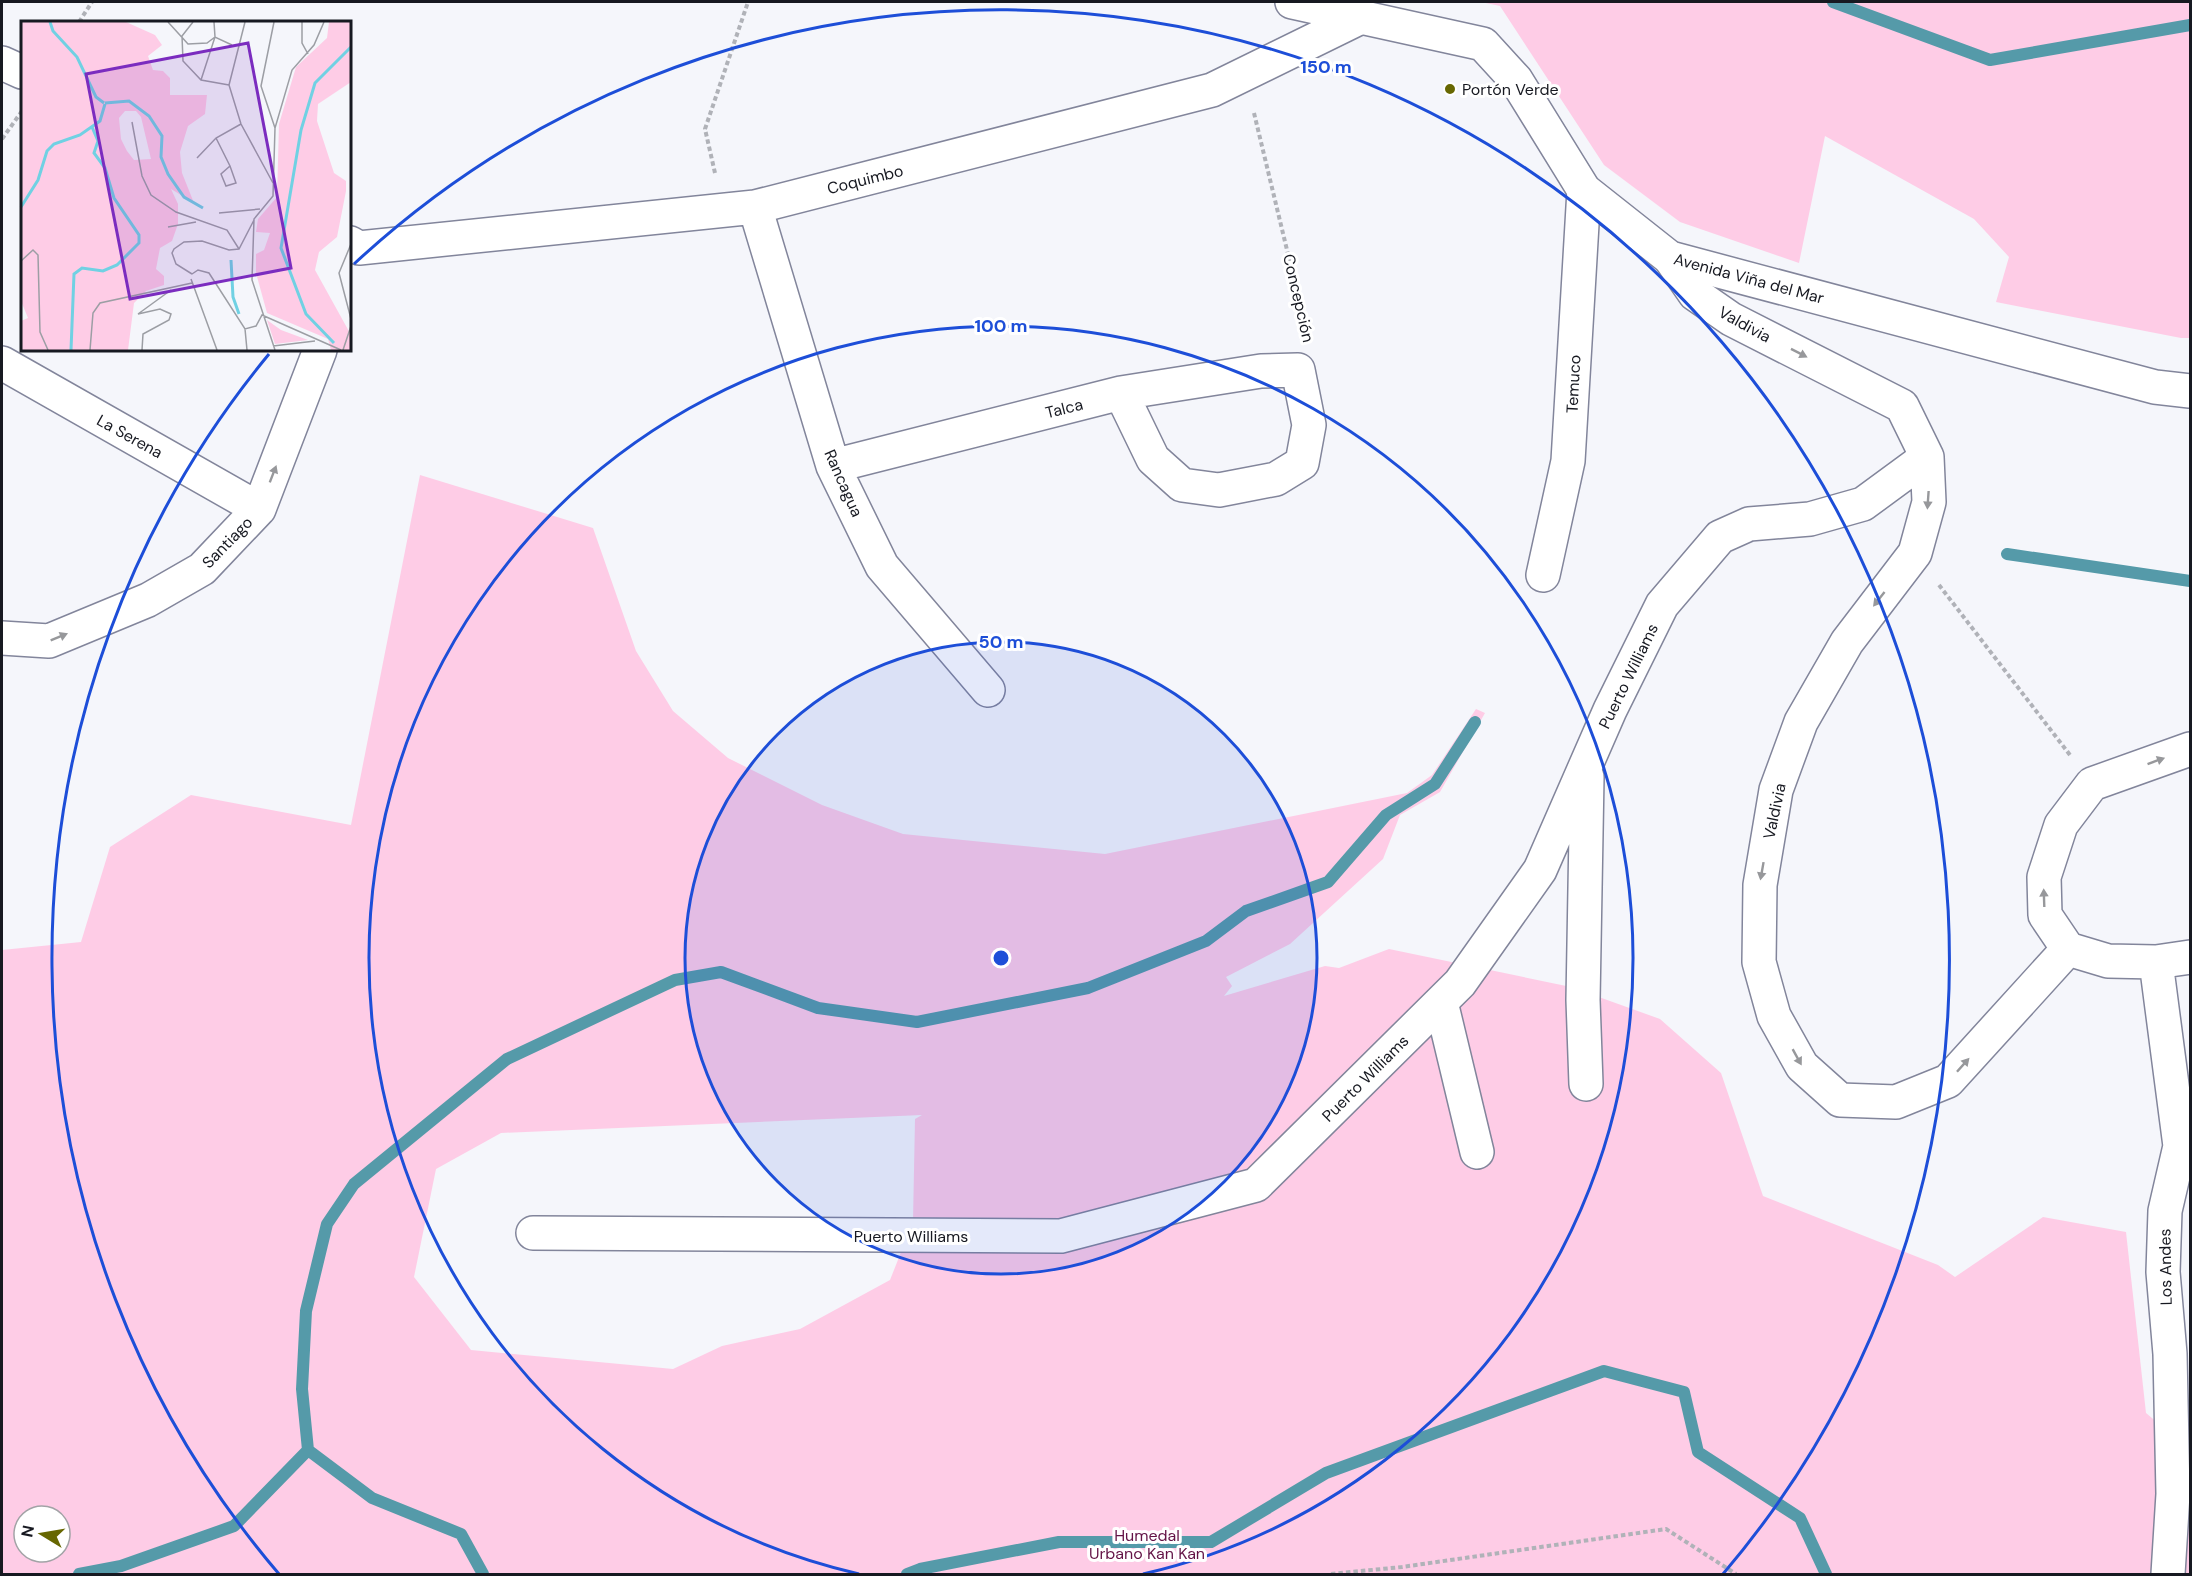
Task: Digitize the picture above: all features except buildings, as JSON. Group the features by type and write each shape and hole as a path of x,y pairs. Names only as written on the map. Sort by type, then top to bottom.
{"street":[{"name":"Avenida Viña del Mar","path":"1292,2 1483,44 1516,80 1584,190 1670,258 2156,387 2190,391"},
{"name":"Coquimbo","path":"353,255 755,207 1212,90 1359,18"},
{"path":"2,63 21,72"},
{"name":"Temuco","path":"1543,575 1568,461 1584,190"},
{"name":"Rancagua","path":"755,207 833,466 882,566 988,690"},
{"name":"Valdivia","path":"1670,258 1695,294 1731,319 1902,406 1927,457 1929,502 1915,553 1847,642 1801,722 1776,790 1760,885 1759,962 1774,1016 1802,1066 1840,1100 1896,1102 1948,1081 2068,949"},
{"name":"Santiago","path":"2,638 49,641 148,600 202,569 259,509 320,351"},
{"name":"La Serena","path":"2,363 259,509"},
{"path":"1121,393 1153,459 1182,485 1219,490 1276,480 1302,463 1308,425 1298,370"},
{"name":"Talca","path":"833,466 1121,393 1260,371 1298,370"},
{"name":"Puerto Williams","path":"533,1233 1062,1236 1256,1185 1460,984 1540,870 1588,760 1662,604 1720,537 1749,524 1810,519 1863,504 1927,457"},
{"path":"2190,748 2092,784 2061,825 2044,877 2045,915 2068,949 2108,961 2156,962 2190,957"},
{"path":"1586,1084 1583,999 1588,760"},
{"name":"Los Andes","path":"2156,962 2180,1146 2164,1211 2163,1272 2170,1354 2173,1494 2168,1575"},
{"path":"1441,1002 1477,1152"},
{"path":"2180,1146 2190,1179"}],"path":[{"path":"80,21 92,2"},
{"path":"723,211 705,129 748,2"},
{"name":"Concepción","path":"1245,74 1311,352 1298,370"},
{"path":"2,139 21,112"},
{"path":"1915,553 2092,784"},
{"path":"1330,1575 1402,1567 1666,1529 1736,1575"}],"green space":[{"path":"1481,2 2190,2 2190,338 1996,302 2009,257 1974,219 1825,136 1799,263 1680,222 1604,165 1500,6"},
{"name":"Humedal Urbano Kan Kan","path":"420,475 593,528 636,651 673,711 728,758 822,805 903,834 1105,854 1407,793 1432,775 1476,709 1485,713 1440,792 1400,815 1383,859 1290,944 1226,977 1232,986 1224,996 1325,966 1339,968 1389,949 1571,987 1660,1019 1721,1073 1763,1196 1938,1265 1955,1277 2043,1217 2126,1232 2146,1413 2165,1429 2190,1469 2190,1574 2,1574 2,950 81,942 110,847 191,795 351,825","holes":["922,1115 915,1119 913,1222 890,1280 800,1329 722,1346 673,1369 471,1350 414,1277 436,1169 501,1133"]}],"waterway":[{"path":"1833,2 1990,60 2190,25"},
{"path":"2007,554 2190,581"},
{"path":"308,1450 302,1389 306,1311 327,1224 354,1184 507,1059 675,980 721,972 818,1008 917,1022 1088,988 1206,941 1246,911 1328,882 1386,815 1435,784 1475,722"},
{"path":"907,1574 920,1569 1059,1542 1211,1542 1326,1473 1604,1371 1684,1392 1698,1452 1800,1518 1826,1574"},
{"path":"308,1450 372,1498 461,1534 483,1574"},
{"path":"79,1574 121,1566 234,1526 308,1450"}],"place":[{"name":"Portón Verde","path":"1450,89"}]}
